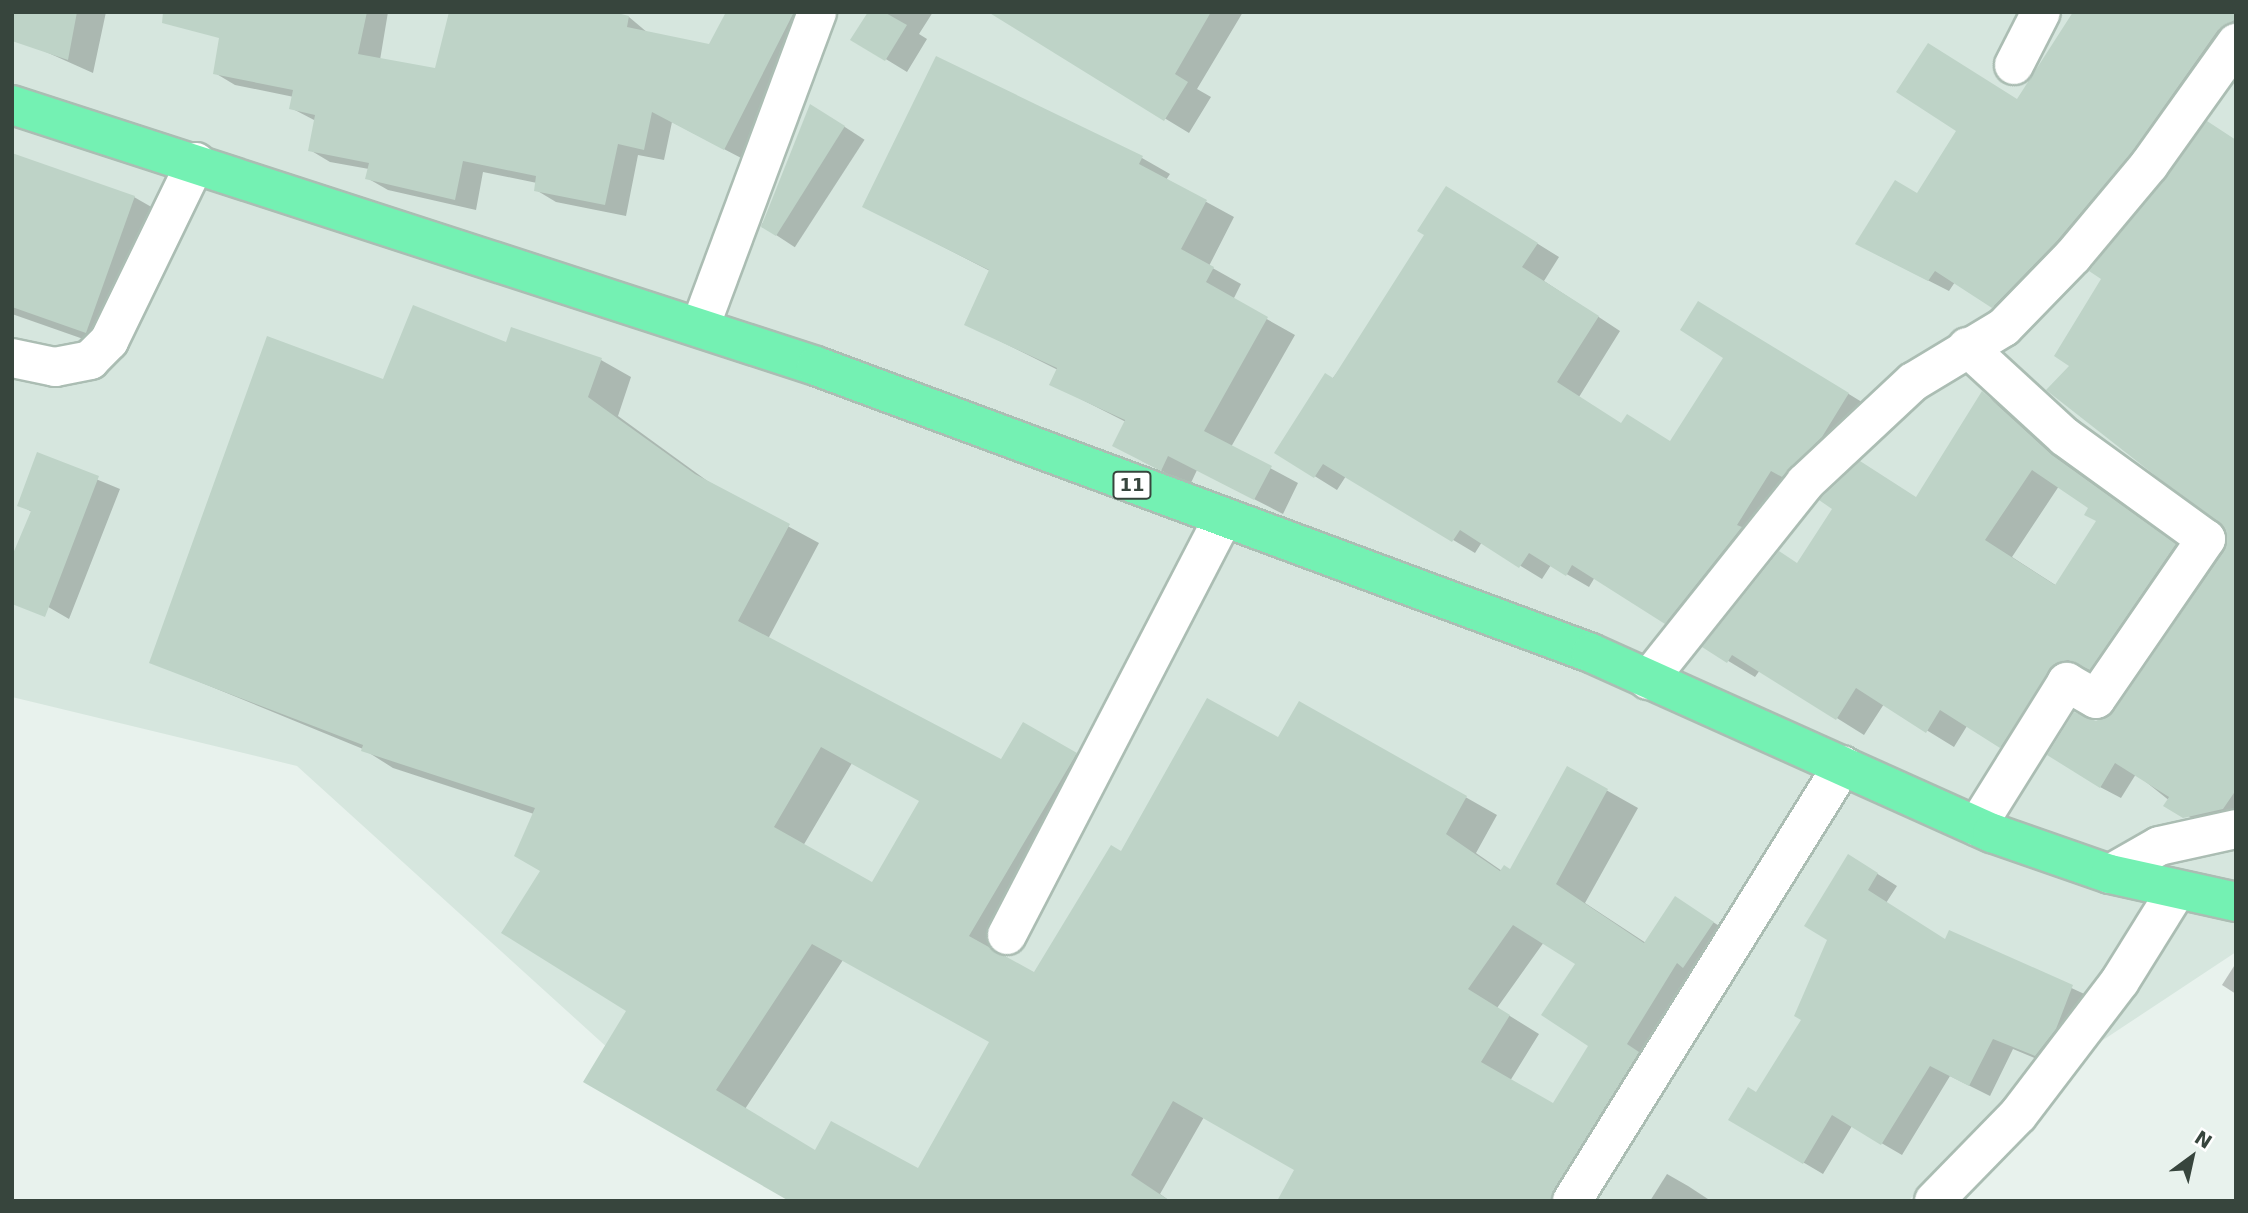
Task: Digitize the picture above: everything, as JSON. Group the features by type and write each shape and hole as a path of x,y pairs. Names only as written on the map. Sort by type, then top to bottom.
{"highway":[{"name":"11","path":"12,104 700,327 1648,680 1977,826 2110,874 2176,891 2236,902"}],"street":[{"path":"700,327 817,12"},
{"path":"2014,65 2041,12"},
{"path":"1648,680 1805,483 1913,382 2004,327 2073,256 2236,45"},
{"path":"12,358 55,367 90,360 109,341 196,162"},
{"path":"1967,347 2065,437 2206,539 2096,699 2067,682 1977,826"},
{"path":"1007,935 1222,520"},
{"path":"1572,1201 1843,765"},
{"path":"2110,874 2159,846 2236,829"},
{"path":"1934,1201 2018,1115 2120,981 2176,891"}],"shaded area":[{"path":"12,12 2236,12 2236,952 2008,1103 1908,1201 823,1201 686,1119 297,766 12,697"}],"building":[{"path":"12,12 77,12 68,60 12,41"},
{"path":"163,12 367,12 358,54 435,68 449,12 613,12 629,16 627,27 709,44 726,12 794,12 724,150 652,112 644,150 618,144 605,205 534,191 536,176 463,161 455,200 365,179 369,163 308,151 315,115 289,109 293,90 213,74 219,38 162,23"},
{"path":"868,12 884,12 907,25 885,61 850,40"},
{"path":"988,12 1211,12 1175,74 1188,82 1164,121"},
{"path":"2073,12 2236,12 2236,19 2218,30 2132,152 2057,241 1992,308 1935,271 1928,281 1855,244 1895,180 1917,193 1956,131 1896,92 1928,43 2017,99"},
{"path":"936,56 1143,156 1139,164 1207,200 1181,249 1214,267 1206,282 1268,317 1204,431 1272,466 1254,500 1168,456 1161,471 1112,446 1125,420 1049,385 1057,368 964,325 989,270 862,207"},
{"path":"810,104 845,126 776,236 761,227"},
{"path":"2207,121 2236,140 2236,790 2223,809 2183,818 2163,806 2169,797 2115,763 2100,788 2047,755 2074,712 2096,721 2114,711 2224,551 2226,531 2046,390 2069,366 2054,356 2101,279 2089,271"},
{"path":"12,153 135,196 86,333 12,307"},
{"path":"1446,186 1538,243 1522,267 1599,316 1557,382 1621,423 1627,414 1670,441 1723,358 1680,330 1698,301 1849,393 1822,437 1782,477 1771,471 1737,525 1742,527 1665,624 1572,565 1566,576 1529,553 1519,568 1460,530 1452,542 1323,464 1314,478 1274,453 1325,373 1333,378 1424,235 1417,231"},
{"path":"413,305 506,342 511,327 602,358 588,397 695,474 790,524 738,621 1001,759 1023,722 1077,753 969,936 1034,972 1111,845 1121,851 1207,698 1278,737 1299,701 1467,796 1446,834 1500,871 1504,865 1510,869 1567,766 1608,789 1556,884 1644,943 1675,896 1714,922 1683,968 1677,963 1627,1044 1639,1052 1550,1201 1277,1201 1294,1170 1173,1101 1131,1175 1170,1201 789,1201 583,1082 626,1011 501,933 540,871 514,856 535,808 361,751 363,745 149,663 267,336 383,379","holes":["821,747 919,801 872,882 774,827","1513,925 1575,964 1541,1015 1588,1046 1553,1103 1481,1062 1510,1015 1468,989","812,944 989,1042 918,1168 831,1121 815,1150 716,1090"]},
{"path":"1982,391 2052,455 2176,544 2090,670 2068,660 2056,663 2000,748 1940,710 1926,733 1856,688 1836,720 1732,655 1727,663 1702,647 1779,551 1797,563 1832,509 1819,500 1860,461 1916,497","holes":["2032,470 2088,508 2084,515 2096,521 2055,585 1985,540"]},
{"path":"37,452 99,476 45,617 12,604 12,556 31,511 17,506"},
{"path":"1848,854 1878,873 1868,890 1945,939 1949,930 2073,985 2056,1029 2035,1056 1993,1039 1969,1086 1930,1066 1881,1145 1832,1115 1803,1164 1728,1120 1748,1087 1756,1092 1801,1020 1794,1016 1827,940 1804,926"}]}
